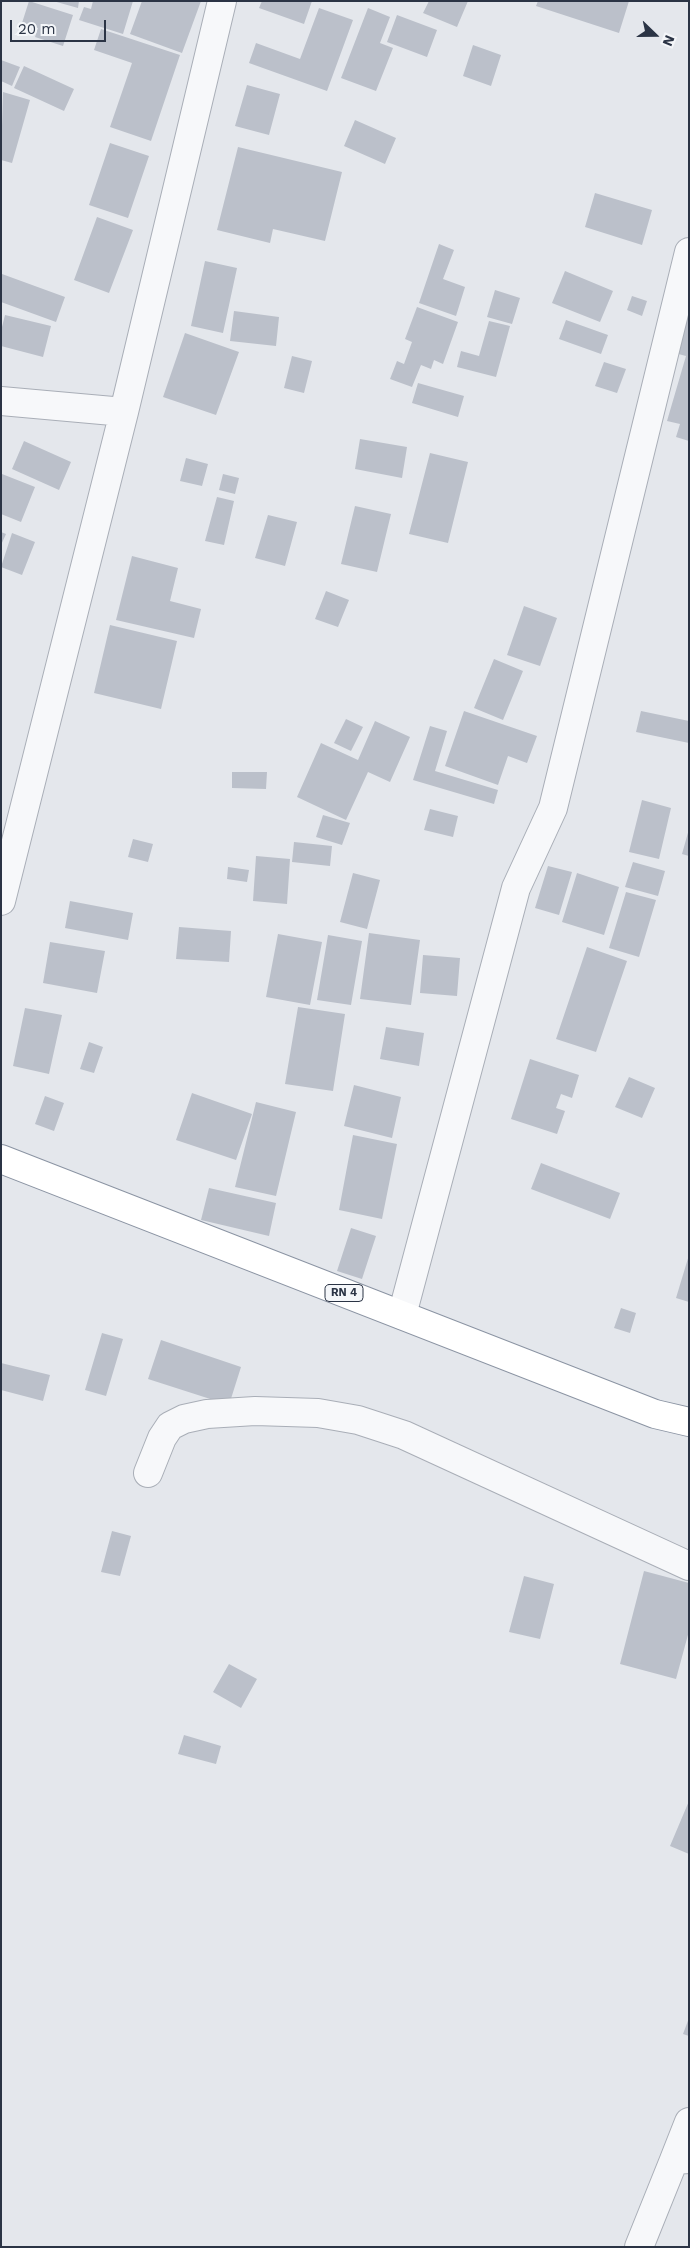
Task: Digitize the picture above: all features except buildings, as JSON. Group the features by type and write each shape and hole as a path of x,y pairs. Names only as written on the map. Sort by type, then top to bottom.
{"highway":[{"name":"RN 4","path":"1,1159 655,1414 689,1422"}],"street":[{"path":"1,901 124,412 222,1"},
{"path":"402,1315 516,888 553,808 689,252"},
{"path":"1,401 124,412"},
{"path":"148,1473 162,1438 170,1426 184,1420 206,1414 255,1411 318,1413 358,1420 404,1435 689,1566"},
{"path":"639,2247 682,2160 689,2122"}]}
